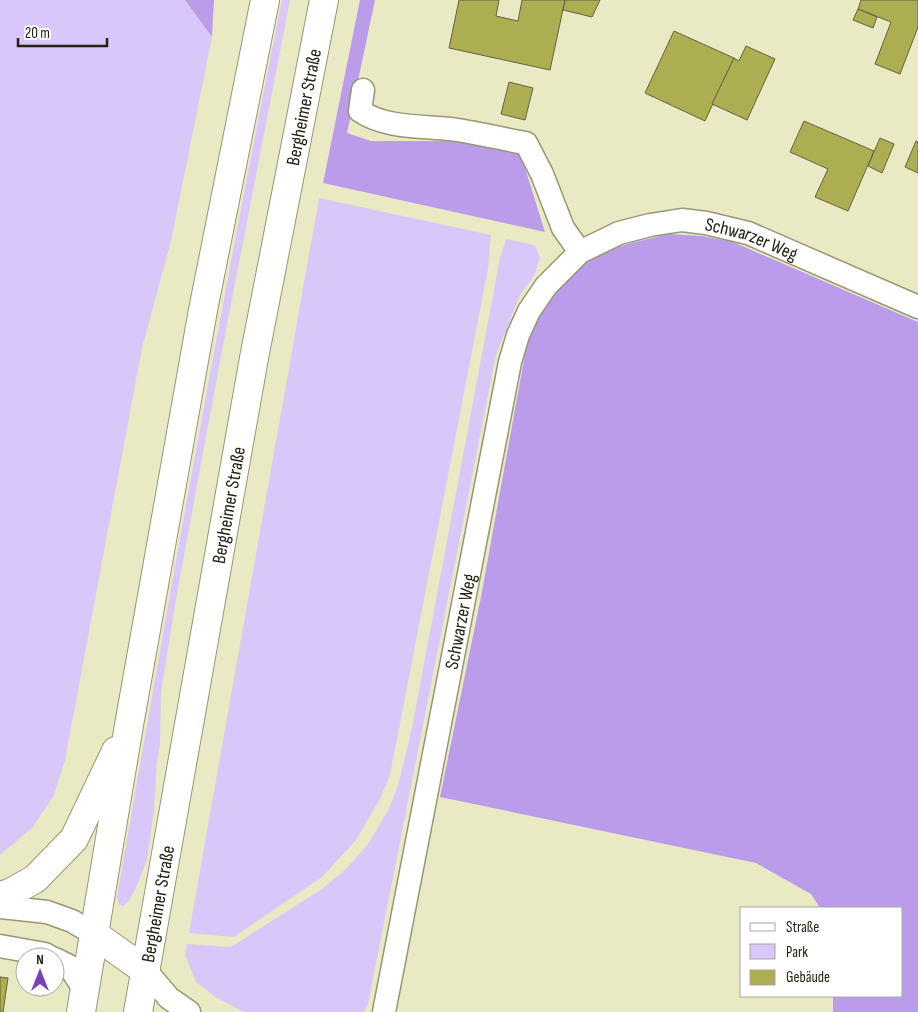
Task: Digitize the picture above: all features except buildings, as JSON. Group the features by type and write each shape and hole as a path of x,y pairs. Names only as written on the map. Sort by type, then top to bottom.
{"main road":[{"path":"82,1001 203,310 265,0"},
{"name":"Bergheimer Straße","path":"138,1012 254,358 324,0"},
{"path":"0,896 10,893 35,879 74,839 129,725"},
{"path":"94,934 146,971"}],"street":[{"path":"363,90 360,111 370,118 383,122 452,130 526,143 542,174 563,228 580,252"},
{"name":"Schwarzer Weg","path":"384,1012 510,362 518,335 529,311 546,286 580,252 619,233 650,225 682,220 706,223 748,233 918,307"},
{"path":"0,907 47,912 72,921 94,934"},
{"path":"0,946 15,949"},
{"path":"65,964 69,966 82,1001"},
{"path":"146,971 169,998 189,1012"}],"green space":[{"path":"0,0 185,0 212,37 171,241 142,348 65,760 54,795 33,827 0,855"},
{"path":"282,0 290,0 221,356 176,599 161,693 160,744 147,860 136,888 128,902 123,906 119,905 117,897 176,560"},
{"path":"319,198 491,235 488,269 390,775 380,799 356,840 322,877 234,937 189,933"},
{"path":"506,239 535,245 540,258 534,276 520,295 496,355 368,1004 364,1012 244,1012 217,998 196,982 185,955 187,944 231,947 322,889 346,869 368,844 389,809 399,782 412,728 500,258"}],"shaded area":[{"path":"185,0 214,0 212,37"},
{"path":"360,0 375,0 347,133 371,141 462,141 521,155 545,232 323,183"},
{"path":"669,234 702,236 733,242 918,322 918,1012 833,1012 833,997 903,997 903,907 819,907 811,894 756,863 440,797 481,597 527,343 542,313 560,287 571,276 597,256 633,242"}]}
